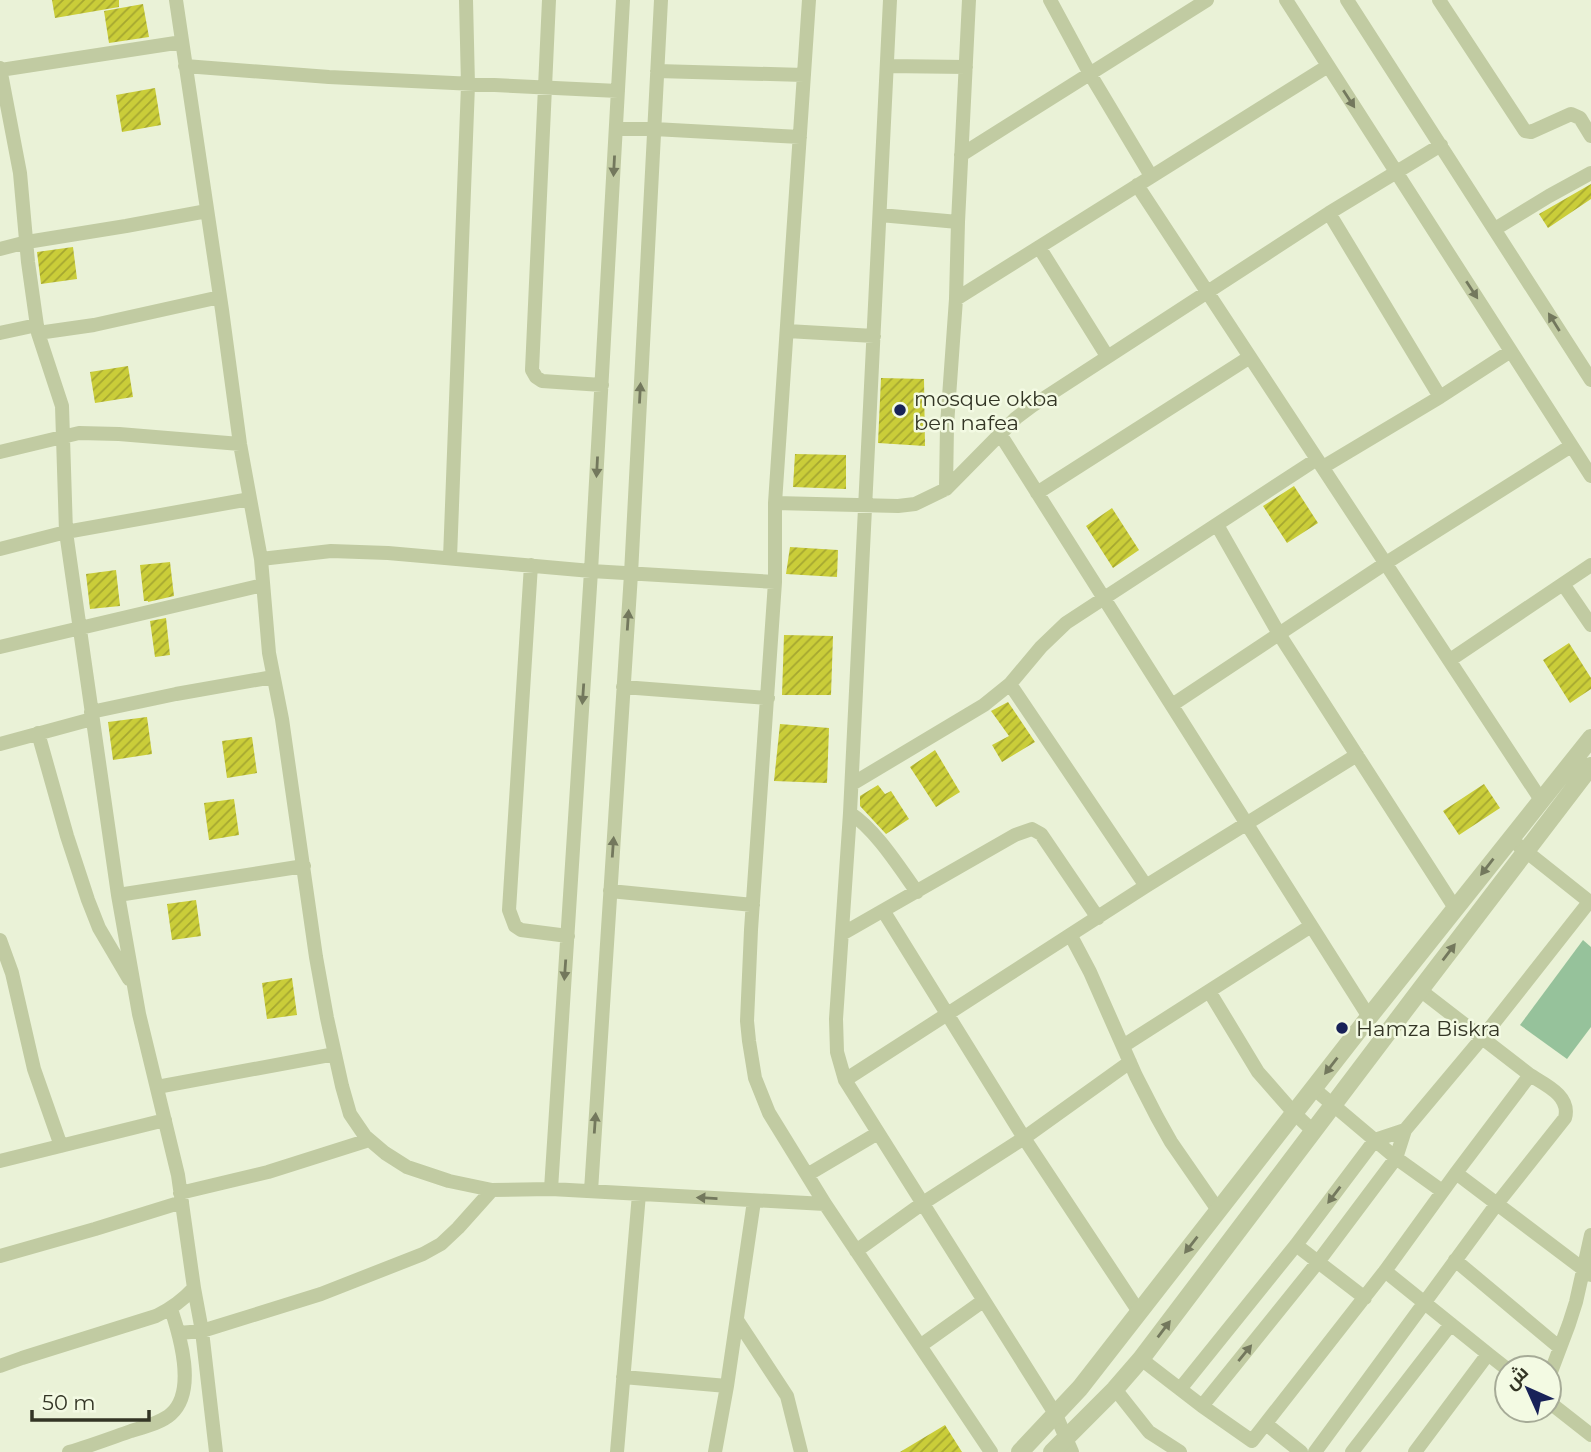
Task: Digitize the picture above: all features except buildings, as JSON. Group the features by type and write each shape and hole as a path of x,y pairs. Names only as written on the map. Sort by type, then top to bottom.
{"street":[{"path":"176,0 240,444 261,559 269,653 282,719 316,957 350,1115 365,1136 385,1153 407,1167 449,1181 492,1189 551,1189 824,1204"},
{"path":"450,558 468,85 466,0"},
{"path":"549,0 532,370 542,381 602,385"},
{"path":"551,1189 591,571 623,0"},
{"path":"591,1191 631,573 661,0"},
{"path":"809,0 775,503 775,582 753,905 747,1021 749,1041 755,1078 769,1113 824,1204 991,1452"},
{"path":"890,0 852,784 836,1033 845,1080 1056,1415 1069,1445"},
{"path":"1050,0 1090,74 1151,176"},
{"path":"961,155 1207,0"},
{"path":"1286,0 1591,476"},
{"path":"1347,0 1591,380"},
{"path":"1438,0 1525,131 1531,132 1571,114 1580,118 1591,136"},
{"path":"946,489 961,155 972,2"},
{"path":"182,42 1,75 20,173 38,329 62,406 66,531 118,895 139,1014 178,1175 202,1331 216,1452"},
{"path":"887,65 966,67"},
{"path":"185,66 329,77 618,91"},
{"path":"956,299 1328,66"},
{"path":"657,71 804,75"},
{"path":"616,129 800,137"},
{"path":"775,503 898,506 915,504 932,497 946,489 1016,418 1032,406 1329,213 1441,145"},
{"path":"1496,229 1591,173"},
{"path":"1137,185 1541,800"},
{"path":"0,249 207,211"},
{"path":"1329,213 1440,397"},
{"path":"880,215 958,222"},
{"path":"1039,247 1107,356"},
{"path":"0,334 94,325 220,297"},
{"path":"787,331 874,336"},
{"path":"852,784 984,705 1010,684 1052,635 1066,623 1216,525 1320,463 1440,397 1511,351"},
{"path":"1037,493 1250,357"},
{"path":"0,452 79,433 240,444"},
{"path":"1000,434 1369,1017"},
{"path":"1172,705 1386,563 1571,446"},
{"path":"0,549 66,531 250,499"},
{"path":"1216,525 1279,634 1454,908"},
{"path":"261,559 331,551 388,553 591,571 775,582"},
{"path":"531,565 509,910 515,926 521,930 568,936"},
{"path":"1450,660 1591,565"},
{"path":"0,647 263,584"},
{"path":"1563,584 1591,625"},
{"path":"0,744 92,715 176,694 274,677"},
{"path":"1010,684 1146,886"},
{"path":"623,687 768,698"},
{"path":"38,733 67,836 92,910 99,928 134,986"},
{"path":"1020,1452 1080,1388 1454,908 1591,738"},
{"path":"845,1080 1146,886 1357,755"},
{"path":"1052,1452 1069,1445 1141,1359 1591,766"},
{"path":"850,813 871,830 917,892"},
{"path":"842,934 1015,835 1032,829 1041,834 1098,919"},
{"path":"1202,1406 1318,1262 1396,1158 1405,1130 1590,902 1509,839"},
{"path":"118,895 304,866"},
{"path":"610,891 753,905"},
{"path":"884,912 1024,1138 1139,1312"},
{"path":"1123,1046 1311,926"},
{"path":"1070,936 1167,1133 1218,1210"},
{"path":"0,940 12,973 34,1069 61,1146"},
{"path":"1315,1452 1455,1260 1566,1115 1566,1104 1562,1098 1420,990"},
{"path":"1209,991 1258,1072 1313,1131"},
{"path":"157,1087 335,1054"},
{"path":"856,1251 923,1203 1024,1138 1130,1062"},
{"path":"1141,1359 1202,1406 1247,1446 1365,1298 1530,1075"},
{"path":"1313,1088 1396,1158 1442,1191"},
{"path":"0,1161 165,1121"},
{"path":"1180,1389 1296,1245 1375,1140 1405,1130"},
{"path":"807,1175 878,1133"},
{"path":"0,1256 96,1229 181,1198 369,1140"},
{"path":"1455,1173 1588,1273"},
{"path":"179,1333 202,1331 321,1294 423,1254 441,1244 458,1228 492,1189"},
{"path":"617,1452 639,1194"},
{"path":"715,1452 754,1200"},
{"path":"1558,1354 1588,1273 1591,1235"},
{"path":"1296,1245 1365,1298"},
{"path":"1455,1260 1560,1348"},
{"path":"1385,1271 1493,1358"},
{"path":"0,1366 156,1316 183,1301 194,1288"},
{"path":"920,1346 983,1301"},
{"path":"69,1452 99,1448 155,1423 171,1414 179,1404 185,1369 179,1333 171,1309"},
{"path":"737,1320 787,1395 801,1452"},
{"path":"1352,1452 1451,1324"},
{"path":"1415,1452 1488,1354"},
{"path":"624,1377 727,1386"},
{"path":"1115,1389 1149,1432 1181,1452"},
{"path":"1563,1413 1591,1434"},
{"path":"1266,1424 1301,1452"},
{"path":"1149,1432 1155,1452"}],"green space":[{"path":"1583,940 1591,947 1591,1027 1567,1059 1520,1025"}],"place":[{"name":"mosque okba ben nafea","path":"900,410"},
{"name":"Hamza Biskra","path":"1342,1028"}]}
